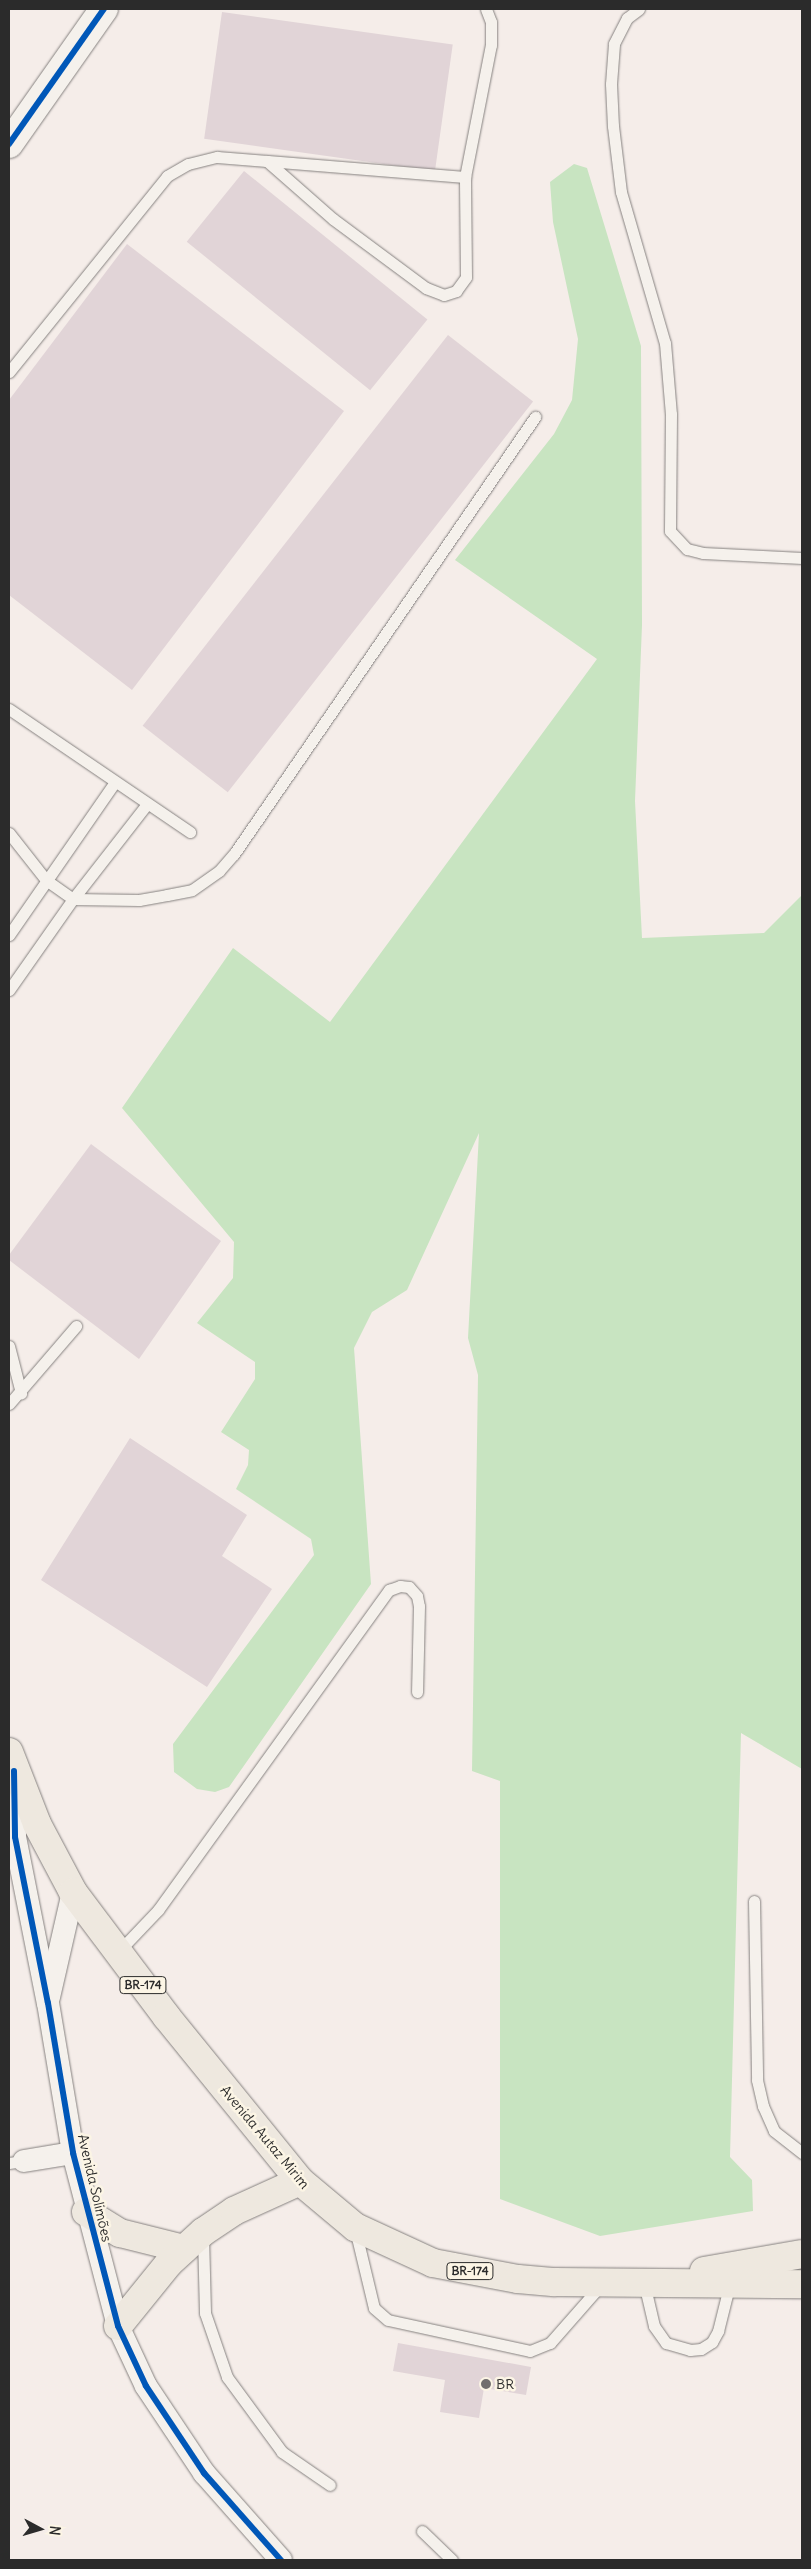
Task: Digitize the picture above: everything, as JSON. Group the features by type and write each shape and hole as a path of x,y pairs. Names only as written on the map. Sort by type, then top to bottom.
{"main road":[{"name":"Avenida Autaz Mirim","path":"11,1761 37,1824 73,1892 172,2024 300,2182 354,2226 433,2263 479,2274 555,2282 654,2281 802,2284"},
{"path":"118,2326 194,2240 234,2211 300,2182"},
{"path":"86,2212 120,2233 194,2240"},
{"name":"Avenida Autaz Mirim","path":"654,2281 802,2254"}],"street":[{"path":"9,144 104,9"},
{"name":"Avenida Solimões","path":"11,1761 15,1838 48,2003 72,2153 86,2212 118,2326 146,2386 204,2473 281,2560"},
{"name":"Avenida Solimões","path":"48,2003 73,1892"},
{"path":"16,2162 72,2153"}],"lane":[{"path":"268,161 333,219 426,288 444,295 456,291 466,277 466,176 491,45 491,22 486,9"},
{"path":"640,9 627,18 614,44 611,84 612,118 621,192 665,344 671,414 670,531 687,549 703,553 802,558"},
{"path":"9,372 167,176 188,164 217,157 466,176"},
{"path":"9,834 46,880 73,898 139,900 167,896 192,890 219,871 234,854 535,417"},
{"path":"9,710 190,832"},
{"path":"9,934 114,782"},
{"path":"9,990 73,898 147,804"},
{"path":"9,1404 21,1393 76,1326"},
{"path":"9,1346 21,1393"},
{"path":"118,1952 158,1910 389,1590 400,1586 409,1587 417,1596 419,1606 416,1692"},
{"path":"754,1901 758,2080 763,2106 774,2131 802,2153"},
{"path":"354,2226 374,2308 388,2320 530,2351 550,2343 603,2282"},
{"path":"194,2240 205,2313 227,2377 282,2452 330,2485"},
{"path":"654,2281 654,2326 666,2342 690,2350 701,2349 712,2342 718,2331 730,2282"},
{"path":"422,2531 452,2560"}],"green space":[{"path":"574,164 587,168 641,346 642,625 635,801 642,938 764,933 802,895 802,1769 741,1733 730,2157 752,2180 753,2211 600,2236 500,2199 500,1781 472,1771 478,1375 468,1338 479,1133 407,1290 372,1312 354,1348 371,1584 229,1787 215,1792 197,1789 174,1772 173,1744 314,1555 311,1539 236,1489 248,1465 249,1450 221,1432 255,1379 255,1362 197,1323 233,1278 234,1242 122,1108 233,948 330,1022 597,659 455,560 554,434 572,400 578,339 553,222 550,182"}],"building":[{"path":"222,12 453,44 435,171 204,139"},
{"path":"244,171 427,320 370,390 187,242"},
{"path":"127,244 344,411 132,690 9,595 9,400"},
{"path":"448,335 533,401 228,792 143,726"},
{"path":"91,1144 221,1241 139,1359 9,1260 9,1255"},
{"path":"130,1438 247,1515 222,1556 272,1589 207,1687 41,1580"},
{"name":"BR","path":"398,2343 531,2367 526,2395 484,2388 479,2418 440,2412 445,2380 393,2371"}],"cycle path":[{"path":"9,144 104,9"},
{"path":"14,1771 15,1837 48,2003 73,2153 118,2326 146,2386 204,2473 281,2560"}],"place":[{"name":"BR","path":"486,2384"}]}
